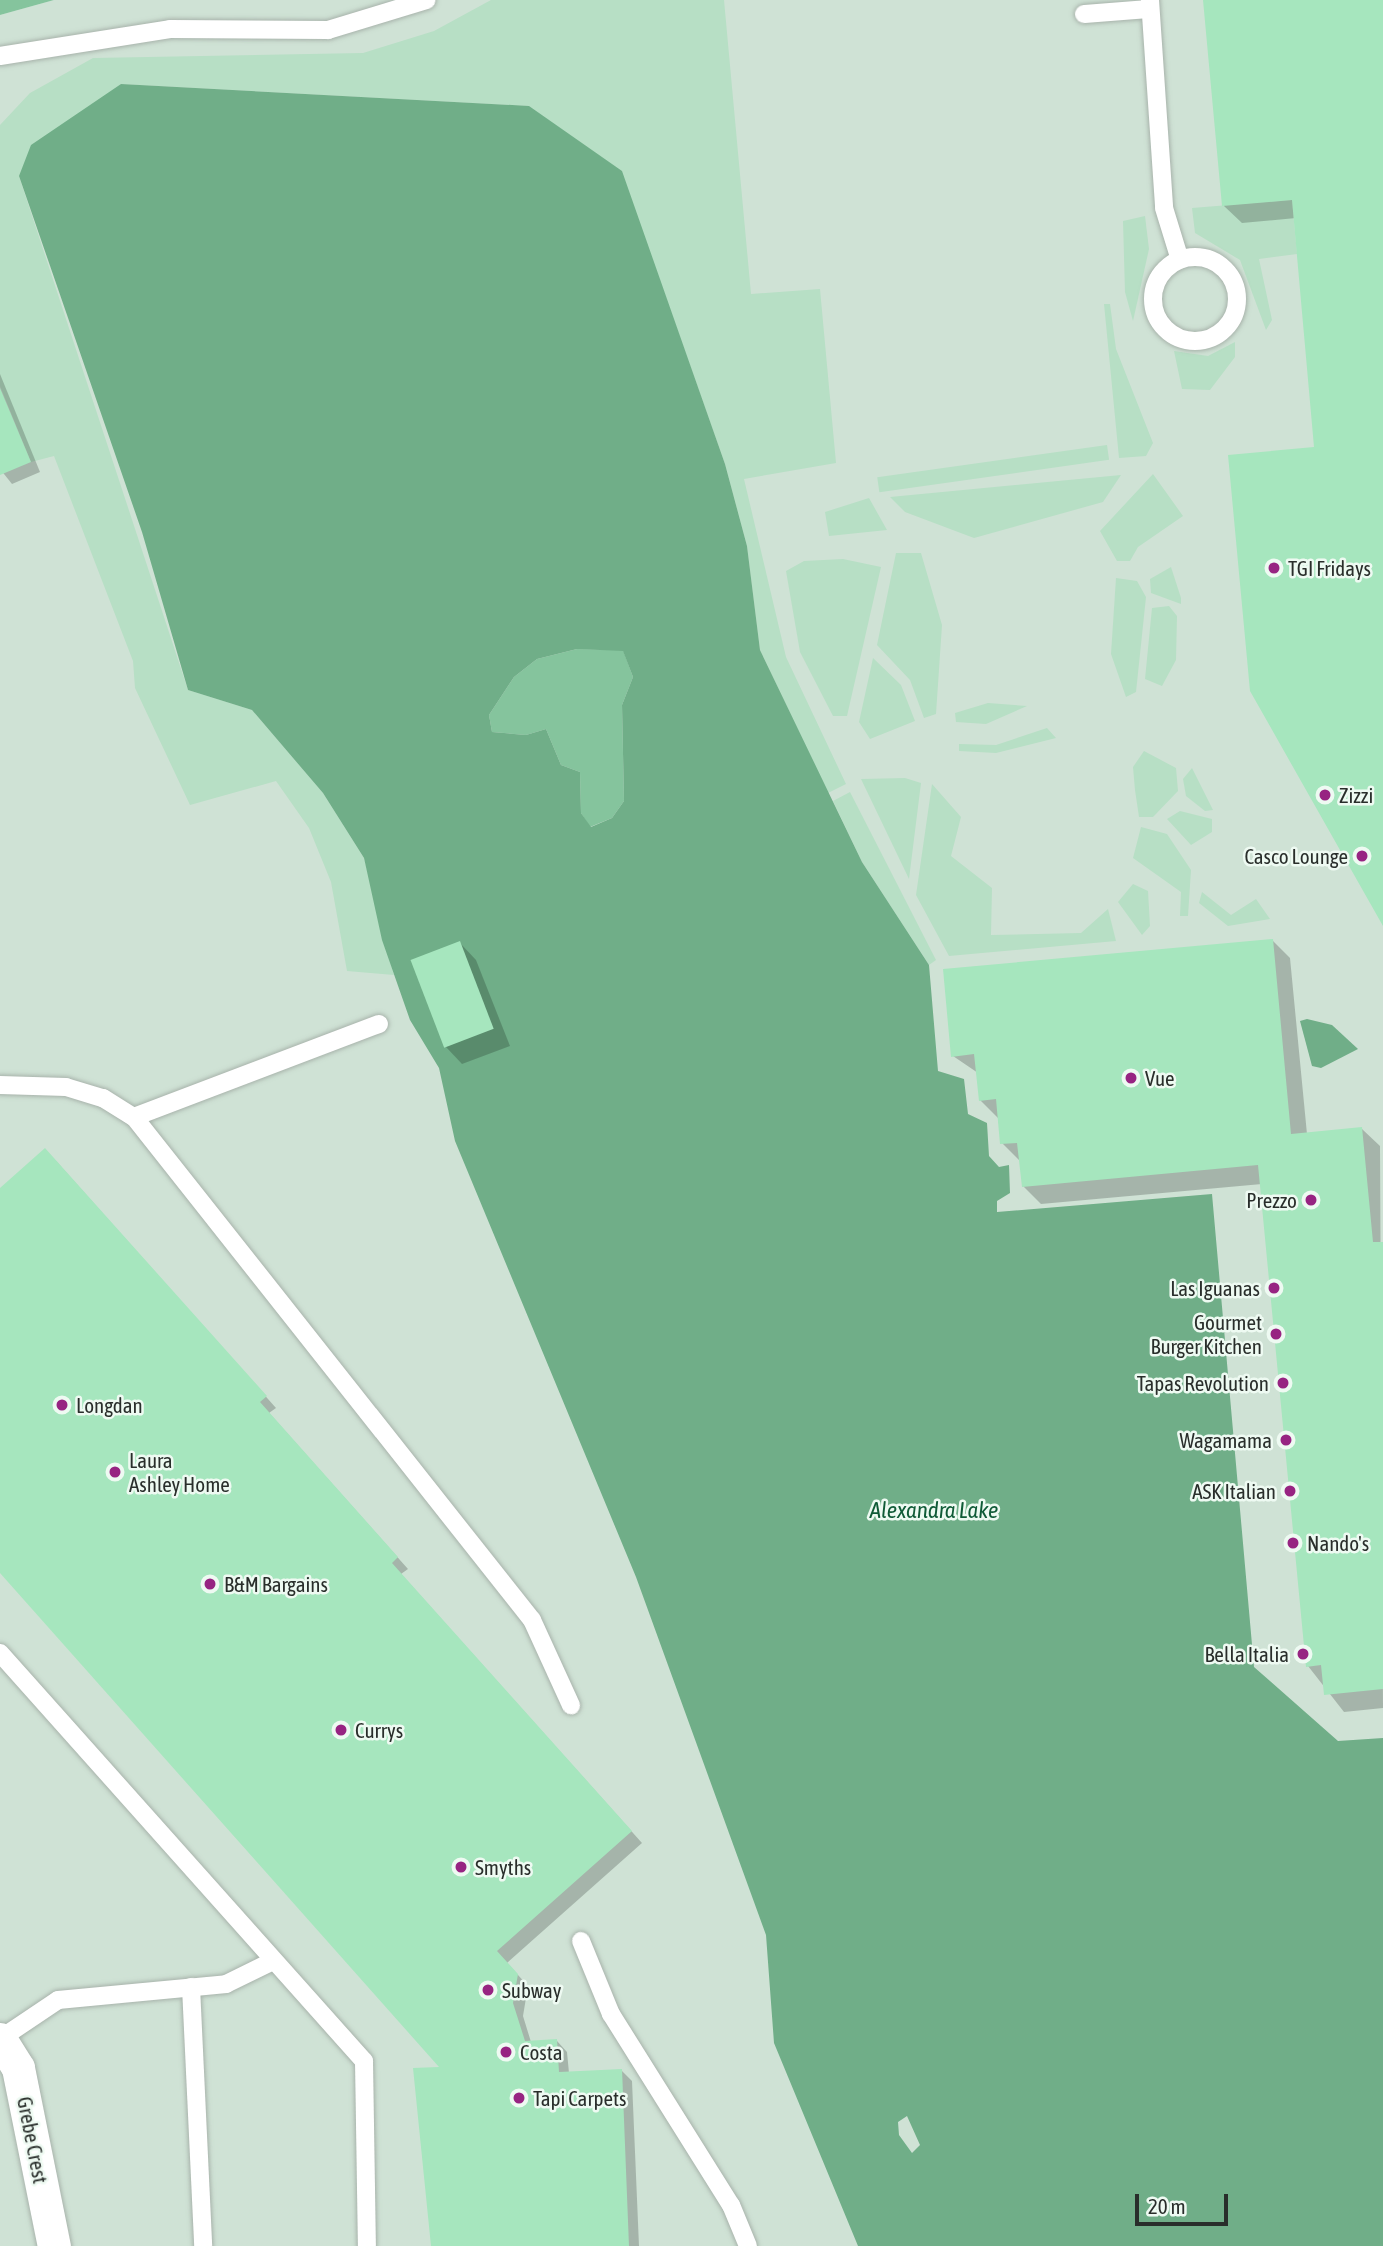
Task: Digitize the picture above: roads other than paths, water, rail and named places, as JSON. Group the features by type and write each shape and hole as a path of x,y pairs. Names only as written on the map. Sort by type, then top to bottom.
{"street":[{"name":"Grebe Crest","path":"0,2039 18,2068 54,2246"}],"lane":[{"path":"0,56 170,29 328,30 427,0"},
{"path":"1084,14 1149,5 1164,208 1180,260"},
{"path":"1204,258 1233,280 1233,318 1212,338 1183,340 1155,313 1157,281 1180,260 1204,258"},
{"path":"134,1118 379,1024"},
{"path":"0,1084 66,1087 103,1098 134,1118 532,1620 571,1705"},
{"path":"0,1653 363,2061 366,2093 368,2246"},
{"path":"581,1941 611,2014 731,2205 748,2246"},
{"path":"0,2039 58,2000 226,1984 273,1961"},
{"path":"191,1987 203,2246"}],"water":[{"name":"Alexandra Lake","path":"121,84 529,106 622,171 725,464 747,546 760,650 862,862 929,965 938,1071 964,1079 968,1114 987,1123 989,1156 999,1167 1009,1165 1010,1193 997,1201 997,1212 1212,1194 1254,1667 1338,1741 1383,1738 1383,2246 858,2246 774,2043 766,1935 636,1577 455,1141 439,1068 410,1020 382,940 364,858 323,793 252,710 188,690 142,532 19,176 31,145","holes":["577,649 623,651 633,677 622,705 624,801 612,818 591,827 581,813 580,772 561,765 546,729 526,735 492,732 489,715 514,677 537,659","907,2116 920,2145 912,2153 899,2135 898,2122"]},
{"path":"1307,1019 1332,1025 1358,1049 1321,1068 1312,1066 1300,1021"}],"place":[{"name":"TGI Fridays","path":"1274,568"},
{"name":"Zizzi","path":"1325,795"},
{"name":"Casco Lounge","path":"1362,856"},
{"name":"Vue","path":"1131,1078"},
{"name":"Prezzo","path":"1311,1200"},
{"name":"Las Iguanas","path":"1274,1288"},
{"name":"Gourmet Burger Kitchen","path":"1276,1334"},
{"name":"Tapas Revolution","path":"1283,1383"},
{"name":"Longdan","path":"62,1405"},
{"name":"Wagamama","path":"1286,1440"},
{"name":"Laura Ashley Home","path":"115,1472"},
{"name":"ASK Italian","path":"1290,1491"},
{"name":"Nando's","path":"1293,1543"},
{"name":"B&M Bargains","path":"210,1584"},
{"name":"Bella Italia","path":"1303,1654"},
{"name":"Currys","path":"341,1730"},
{"name":"Smyths","path":"461,1867"},
{"name":"Subway","path":"488,1990"},
{"name":"Costa","path":"506,2052"},
{"name":"Tapi Carpets","path":"519,2098"}]}
